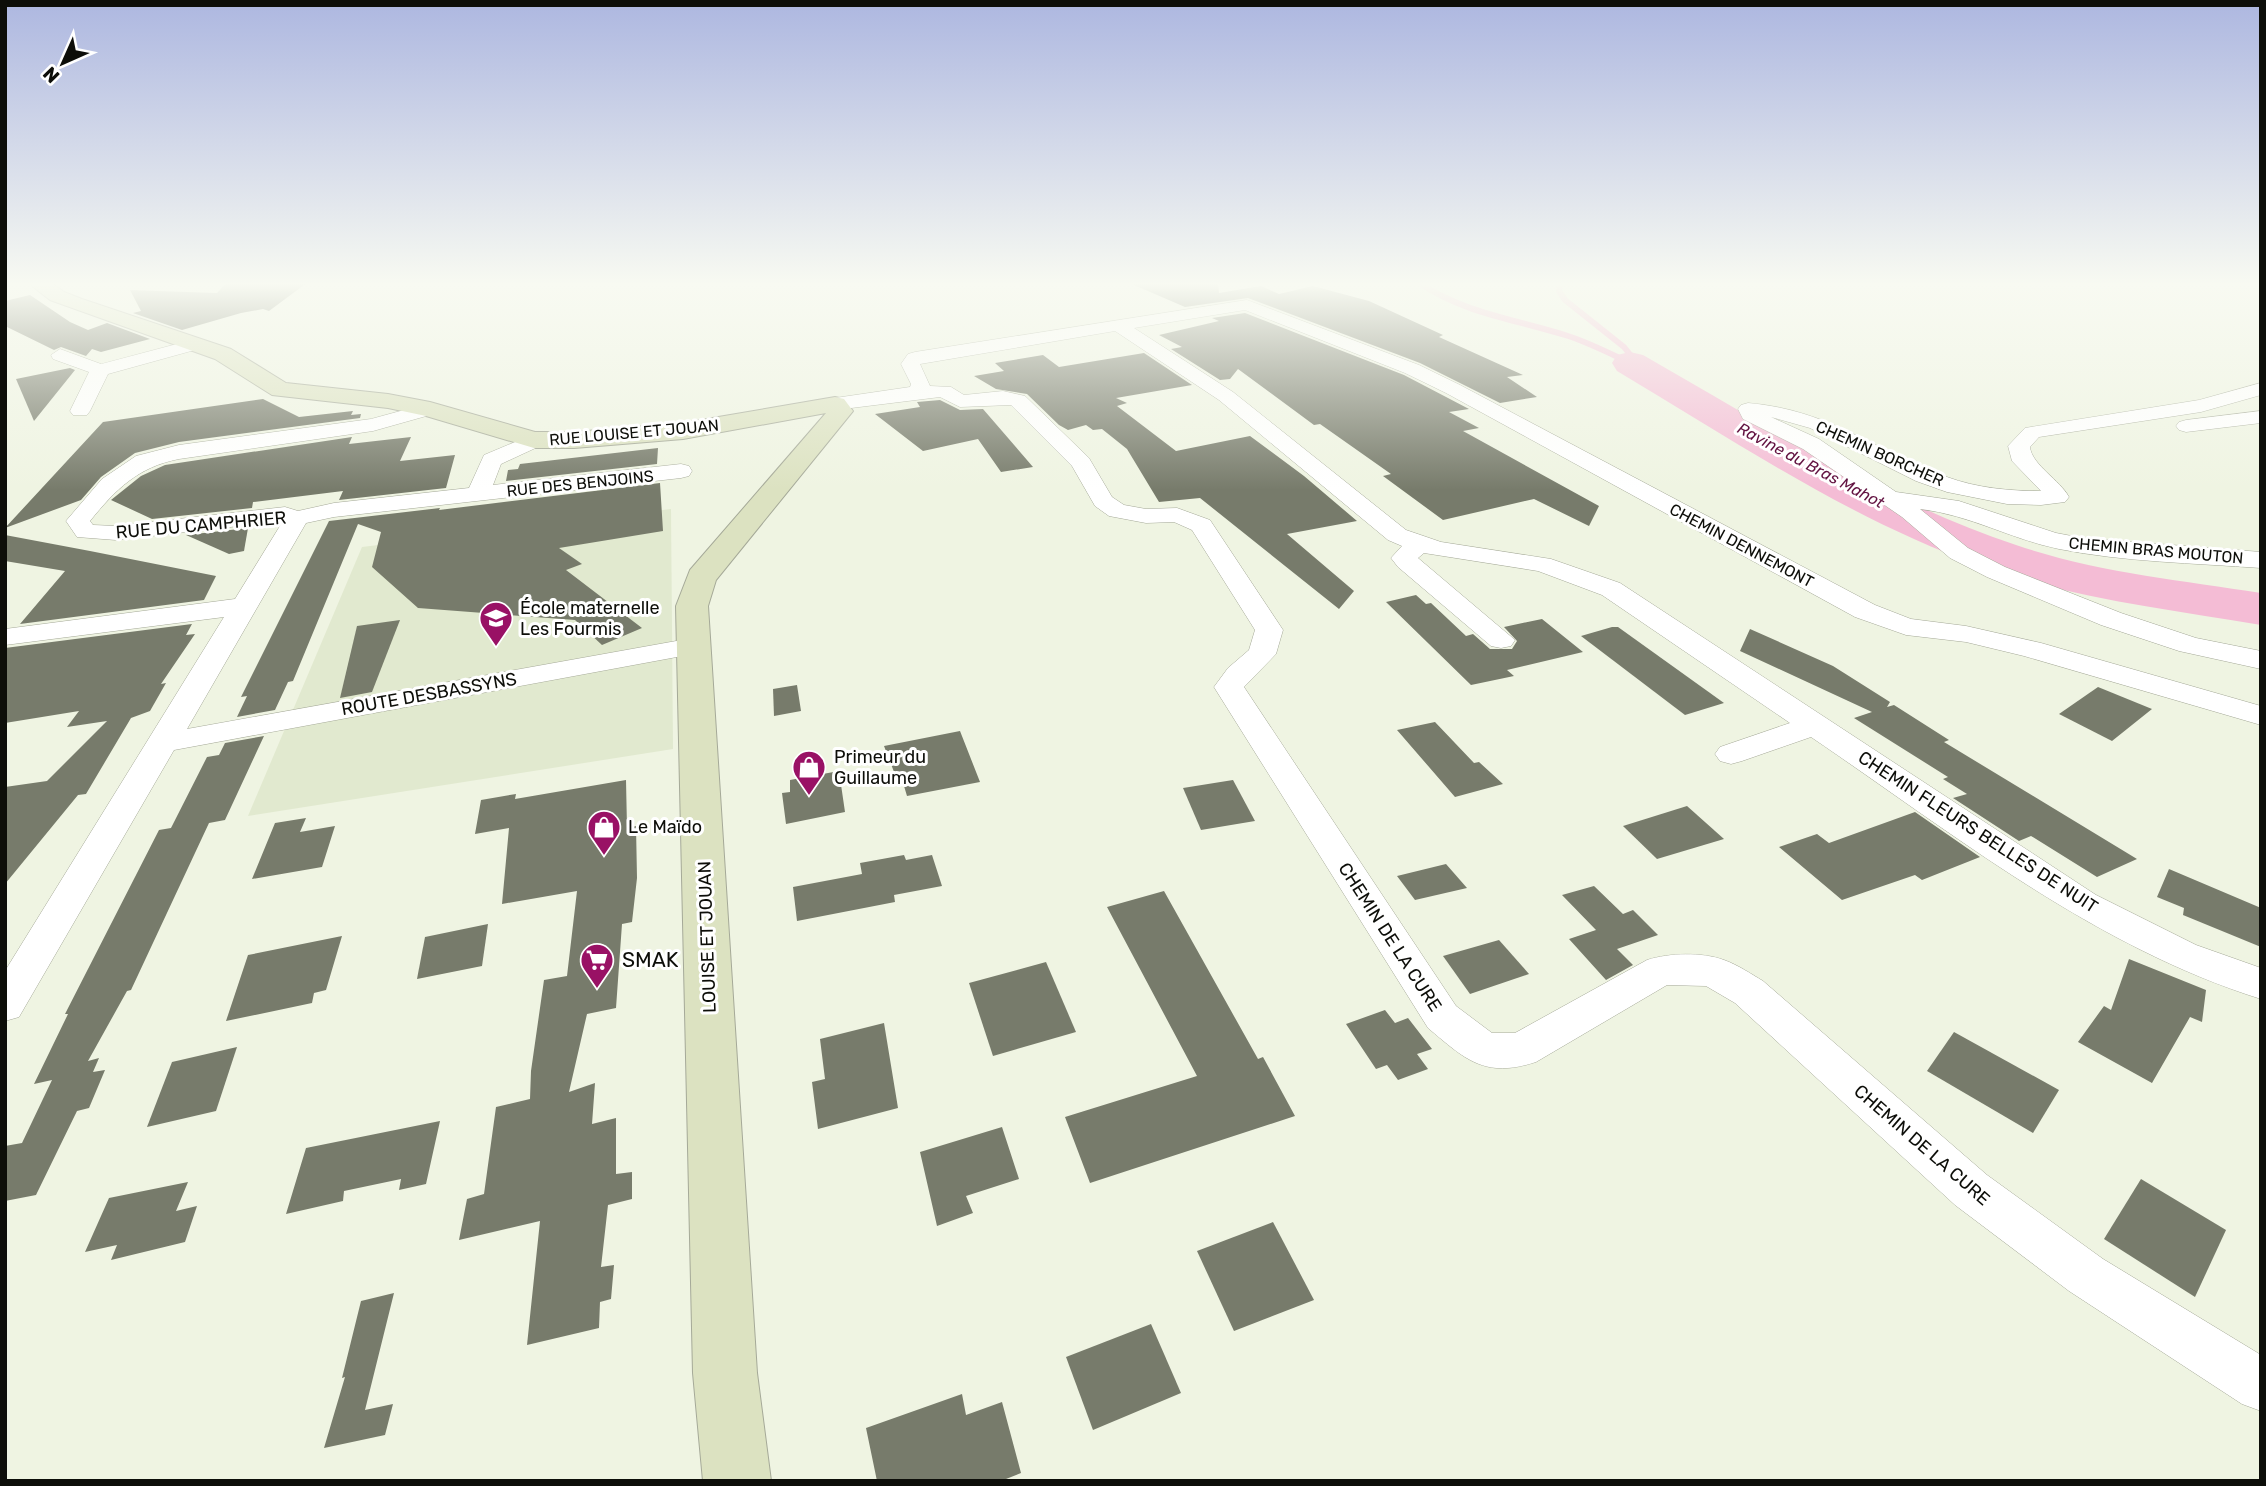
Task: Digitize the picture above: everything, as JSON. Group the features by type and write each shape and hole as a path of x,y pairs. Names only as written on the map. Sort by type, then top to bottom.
{"main road":[{"name":"RUE LOUISE ET JOUAN","path":"213,351 238,362 280,390 363,398 430,410 534,440 574,440 683,431 835,404"},
{"name":"LOUISE ET JOUAN","path":"737,1481 725,1373 692,606 701,577 841,411 835,404"}],"street":[{"path":"60,355 100,370 169,351"},
{"path":"917,392 921,384 911,364 915,358 956,351"},
{"name":"CHEMIN FLEURS BELLES DE NUIT","path":"1157,351 1226,397 1397,535 1419,544 1521,560 1570,572 1611,589 2083,904 2182,955 2261,984"},
{"name":"CHEMIN DENNEMONT","path":"1367,351 1442,384 1865,611 1889,621 1906,626 1966,634 2031,649 2261,716"},
{"path":"80,411 100,370"},
{"name":"CHEMIN BORCHER","path":"1900,505 1811,444 1750,415 1748,409 1765,409 1841,432 1926,477 1991,494 2034,500 2057,497 2053,489 2020,456 2020,446 2032,432 2201,406 2261,389"},
{"name":"CHEMIN DE LA CURE","path":"835,404 917,392 944,391 960,401 1003,397 1018,400 1081,463 1103,501 1117,511 1146,516 1177,515 1202,525 1269,630 1262,654 1238,674 1230,687 1442,1017 1483,1050 1521,1050 1661,971 1713,971 1749,992 1981,1198 2086,1275 2261,1385"},
{"name":"RUE DU CAMPHRIER","path":"5,1006 297,518 285,514 116,533 86,532 78,521 118,473 149,458 373,425 430,410"},
{"path":"2066,425 2104,431 2149,431 2261,417"},
{"name":"RUE DES BENJOINS","path":"478,494 492,460 534,440"},
{"name":"RUE DES BENJOINS","path":"297,518 334,510 681,471"},
{"name":"CHEMIN BRAS MOUTON","path":"1900,505 1938,504 1980,514 2017,530 2057,541 2110,549 2261,560"},
{"path":"1900,505 1959,553 2008,578 2111,620 2189,645 2261,660"},
{"path":"1419,544 1406,555 1404,558 1407,562 1501,640"},
{"path":"5,637 245,606"},
{"name":"ROUTE DESBASSYNS","path":"165,742 693,646"},
{"path":"1731,754 1814,725"},
{"name":"RUE DU CAMPHRIER","path":"5,971 41,947"}],"shaded area":[{"name":"École maternelle Les Fourmis","path":"671,509 673,749 248,816 362,547"}],"building":[{"path":"73,351 90,351 86,356"},
{"path":"1175,351 1343,351 1404,375 1469,409 1449,412 1479,428 1463,431 1599,506 1589,526 1534,499 1443,520 1383,476 1391,474 1320,424 1314,425 1238,369 1230,379 1220,380"},
{"path":"1389,351 1471,351 1523,375 1507,377 1537,397 1500,403 1420,363"},
{"path":"1144,353 1192,385 1116,398 1127,403 1117,406 1176,451 1250,436 1304,476 1357,521 1287,534 1354,591 1339,609 1200,498 1159,502 1127,449 1102,429 1093,430 1086,425 1068,430 1059,425 1027,394 996,389 974,376 1004,371 995,363 1043,355 1059,367"},
{"path":"70,368 75,370 34,421 16,379"},
{"path":"263,399 299,417 353,411 351,415 361,414 360,418 179,442 135,453 101,477 81,500 5,528 103,422"},
{"path":"940,400 960,410 983,409 1033,467 1001,472 978,439 923,451 875,414 920,407 917,402"},
{"path":"352,437 349,444 411,437 400,461 455,455 446,488 339,500 343,491 253,502 252,508 152,519 111,500 141,476 165,465"},
{"path":"658,448 657,464 506,481 508,470 518,469 520,464"},
{"path":"660,483 663,531 559,548 582,564 566,570 642,628 602,645 575,620 418,608 372,567 381,532 358,524 293,681 288,682 275,710 237,717 247,696 241,697 329,521"},
{"path":"248,528 244,551 229,554 186,535"},
{"path":"5,535 216,576 204,600 20,624 65,571 5,561"},
{"path":"1416,595 1426,604 1431,603 1466,636 1473,634 1490,649 1512,649 1517,641 1504,627 1542,619 1583,652 1507,670 1514,676 1471,685 1386,602"},
{"path":"400,620 372,692 340,698 357,626"},
{"path":"192,624 186,635 195,634 161,684 166,683 150,711 131,718 86,794 78,795 5,884 5,787 47,781 107,721 67,727 79,711 5,723 5,648"},
{"path":"1618,627 1724,703 1685,715 1581,636"},
{"path":"1750,629 1833,666 1890,702 1887,707 1894,705 1949,740 1944,742 2137,859 2097,877 2031,836 2019,841 1953,798 1967,794 1943,779 1948,777 1854,718 1872,712 1740,651"},
{"path":"797,685 801,711 774,716 773,689"},
{"path":"2098,687 2152,709 2112,741 2059,714"},
{"path":"1435,722 1474,763 1479,762 1503,784 1455,797 1397,730"},
{"path":"960,731 980,782 907,796 901,776 896,777 884,746"},
{"path":"264,736 225,820 209,823 131,990 127,991 88,1061 99,1058 93,1072 105,1070 89,1108 77,1111 36,1195 5,1201 5,1146 22,1143 52,1080 34,1084 68,1014 65,1014 159,830 171,828 207,757 219,755 225,743"},
{"path":"839,771 845,812 786,824 782,793 790,792 790,780"},
{"path":"626,780 627,828 636,826 637,878 632,922 622,924 616,1008 587,1014 569,1092 595,1083 592,1124 616,1118 616,1174 632,1172 632,1199 608,1205 601,1267 614,1265 611,1299 600,1302 599,1328 527,1345 540,1221 459,1240 467,1199 484,1194 496,1107 530,1099 531,1071 544,980 567,976 577,891 502,904 509,828 475,834 481,800 516,794 515,799"},
{"path":"1233,780 1255,821 1201,830 1183,788"},
{"path":"1687,806 1724,839 1657,859 1623,826"},
{"path":"1915,812 1980,857 1922,880 1915,875 1842,900 1779,847 1817,834 1829,843"},
{"path":"306,818 300,832 335,826 322,867 252,879 275,823"},
{"path":"904,855 906,860 932,855 942,886 894,895 895,902 797,921 793,887 862,874 860,863"},
{"path":"1446,864 1467,888 1415,900 1397,876"},
{"path":"2169,869 2261,908 2261,947 2183,915 2184,908 2157,897"},
{"path":"1594,886 1623,914 1633,910 1658,935 1617,949 1633,965 1606,980 1569,939 1596,930 1562,895"},
{"path":"1164,891 1258,1059 1263,1057 1295,1116 1090,1183 1065,1117 1197,1076 1107,907"},
{"path":"488,924 482,966 417,979 425,937"},
{"path":"342,936 326,990 314,993 312,1003 226,1021 248,955"},
{"path":"1499,940 1529,974 1470,994 1443,956"},
{"path":"2129,959 2206,990 2202,1022 2190,1017 2152,1083 2078,1042 2104,1006 2111,1010"},
{"path":"1046,962 1076,1032 993,1056 969,983"},
{"path":"1385,1010 1395,1023 1408,1018 1432,1049 1417,1054 1428,1069 1398,1080 1387,1065 1376,1069 1346,1024"},
{"path":"884,1023 898,1108 818,1129 812,1082 825,1079 820,1039"},
{"path":"1954,1032 2059,1090 2033,1133 1927,1071"},
{"path":"237,1047 216,1111 147,1127 172,1062"},
{"path":"440,1121 426,1184 399,1190 401,1179 344,1191 343,1201 286,1214 306,1148"},
{"path":"1002,1127 1019,1179 966,1196 973,1213 937,1226 920,1152"},
{"path":"2141,1179 2226,1230 2195,1297 2104,1239"},
{"path":"188,1182 176,1211 197,1206 185,1242 111,1260 117,1245 85,1252 109,1198"},
{"path":"1273,1222 1314,1300 1234,1331 1197,1251"},
{"path":"394,1293 365,1410 393,1404 385,1435 324,1448 345,1377 342,1378 361,1301"},
{"path":"1151,1324 1181,1393 1093,1430 1066,1357"},
{"path":"962,1394 966,1415 1002,1402 1021,1473 1001,1481 877,1481 866,1428"}],"waterway":[{"name":"Ravine du Bras Mahot","path":"1605,351 1630,363 1632,357 1627,351"},
{"name":"Ravine du Bras Mahot","path":"1630,363 1845,488 1941,533 1999,556 2081,579 2261,609"}],"place":[{"name":"École maternelle Les Fourmis","path":"496,648"},
{"name":"Primeur du Guillaume","path":"809,797"},
{"name":"Le Maïdo","path":"604,857"},
{"name":"SMAK","path":"597,990"}]}
